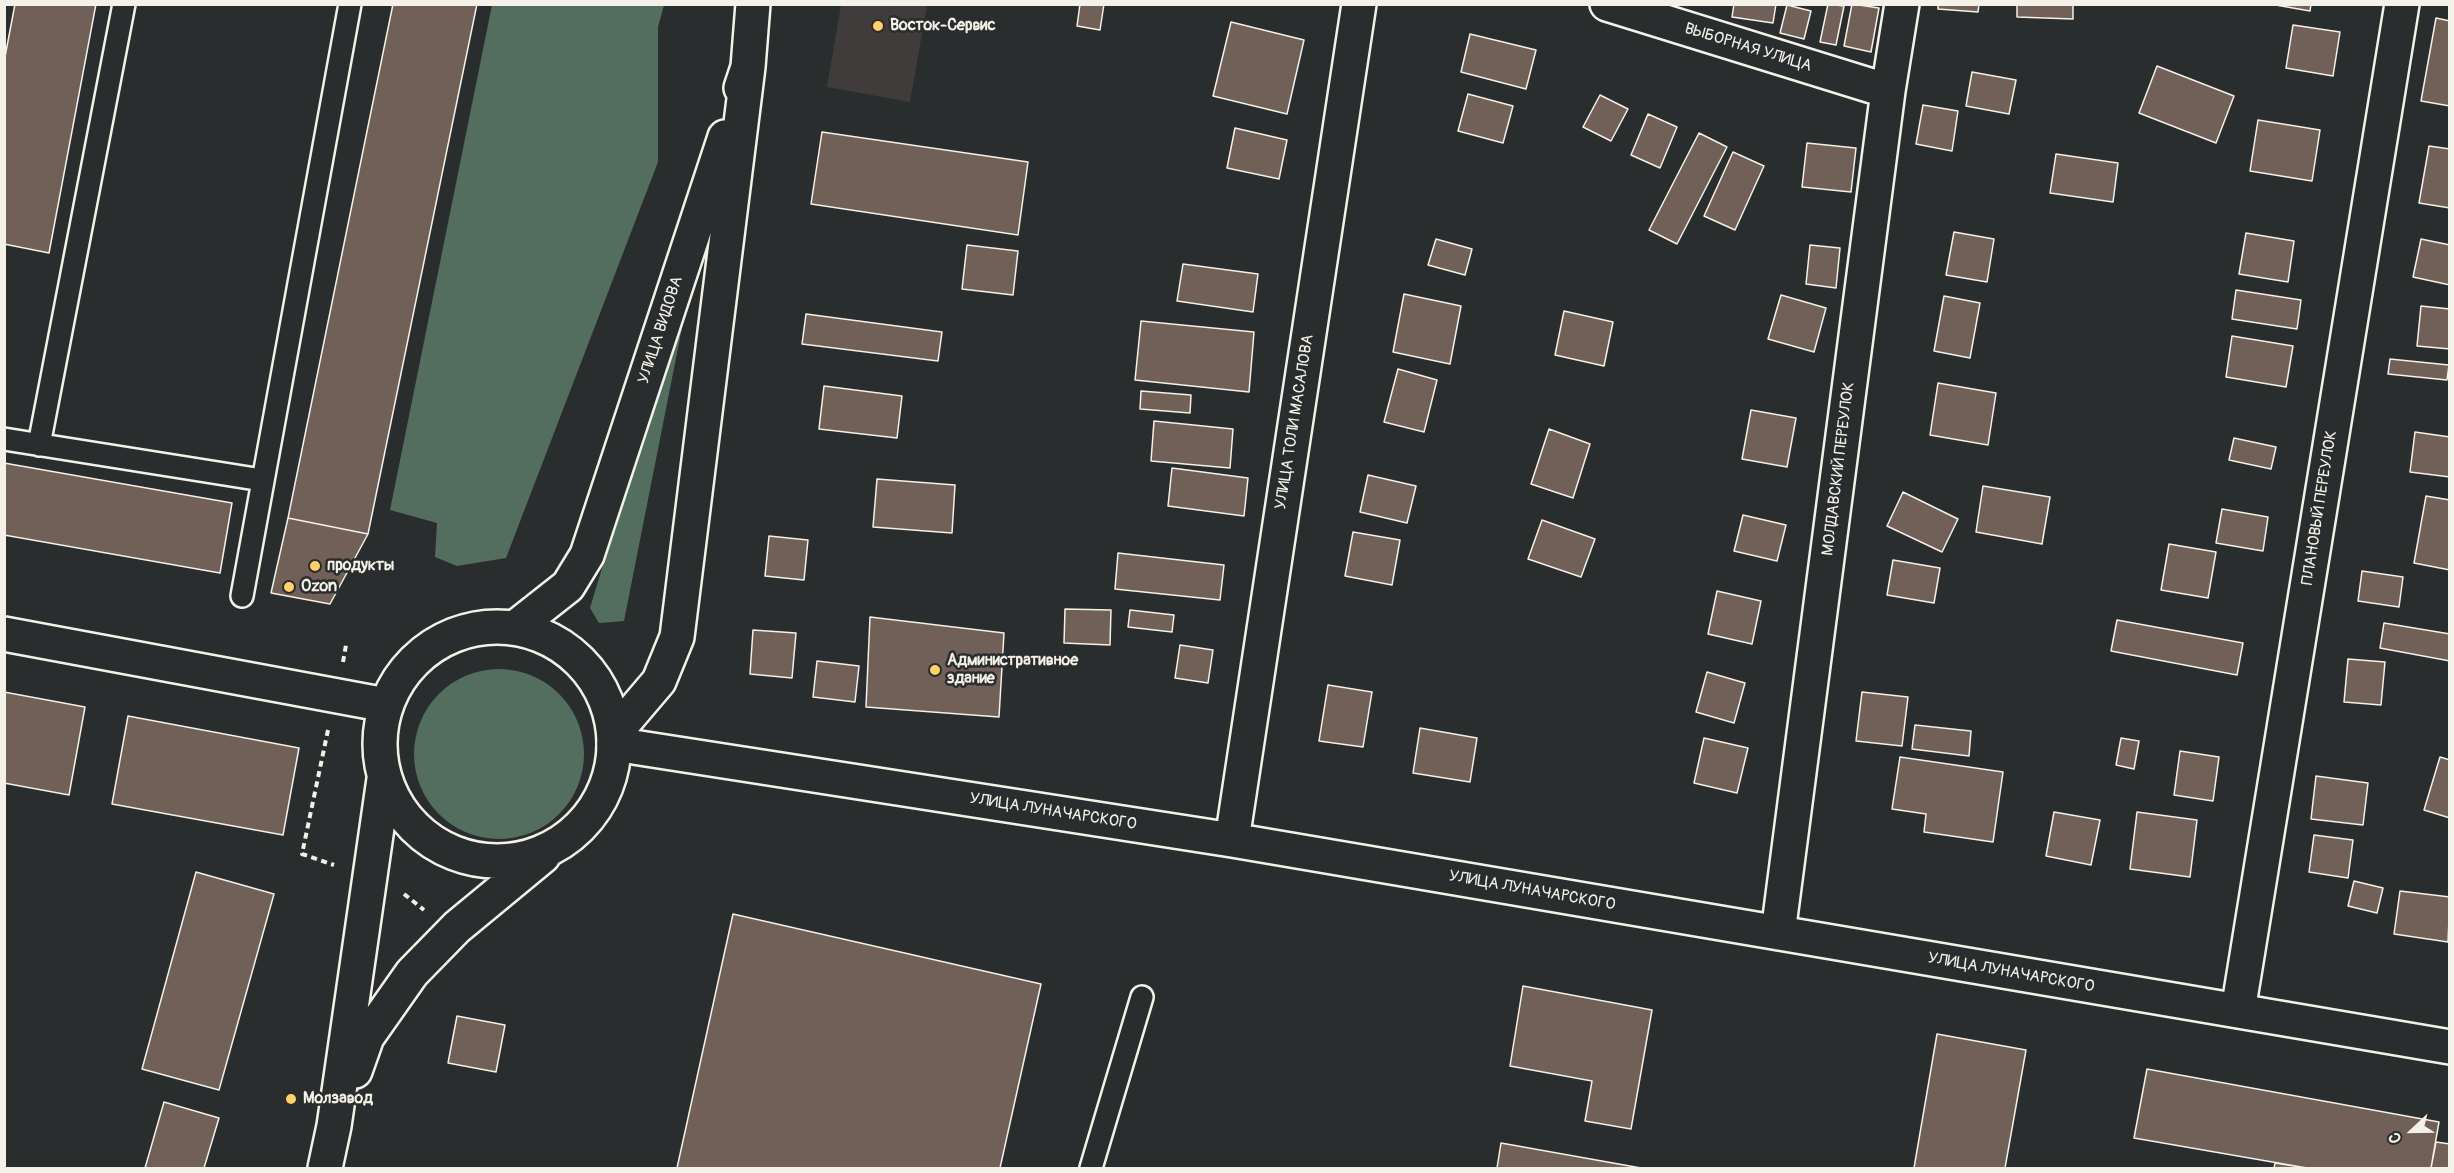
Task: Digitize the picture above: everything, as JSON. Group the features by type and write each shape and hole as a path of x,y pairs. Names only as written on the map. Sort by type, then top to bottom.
{"street":[{"name":"УЛИЦА ВИДОВА","path":"516,627 568,586 587,555 748,67 753,4"},
{"name":"УЛИЦА ТОЛИ МАСАЛОВА","path":"1232,840 1359,4"},
{"name":"ВЫБОРНАЯ УЛИЦА","path":"1607,4 1888,91"},
{"name":"МОЛДАВСКИЙ ПЕРЕУЛОК","path":"1778,933 1888,91 1902,4"},
{"name":"ПЛАНОВЫЙ ПЕРЕУЛОК","path":"2238,1011 2402,4"},
{"path":"614,739 659,681 677,637 748,67"},
{"path":"334,1126 367,1036 412,974 457,927 549,851 578,831 599,804 612,772 614,739 605,696 583,664 553,640 516,627 482,627 449,636 420,654 397,680 386,705 378,745 384,779 398,809 421,835 450,853 483,862 517,861 549,851"},
{"path":"4,634 386,705"},
{"name":"УЛИЦА ЛУНАЧАРСКОГО","path":"614,739 1232,840 2450,1047"},
{"path":"325,1168 334,1126 384,779"}],"lane":[{"path":"39,445 124,4"},
{"path":"242,596 350,4"},
{"path":"4,439 262,480"},
{"path":"1091,1168 1142,997"}],"shaded area":[{"path":"841,5 927,5 910,102 827,87"}],"green space":[{"path":"492,5 664,5 658,27 658,162 506,558 457,566 435,557 437,523 390,510"},
{"path":"696,257 624,621 599,623 590,608"},
{"path":"499,669 531,676 559,694 577,722 584,754 577,786 559,814 531,832 499,839 467,832 439,814 421,786 414,754 421,722 439,694 467,676"}],"building":[{"path":"15,4 96,4 49,253 4,244 4,62"},
{"path":"393,4 477,4 368,534 288,518"},
{"path":"1080,4 1104,4 1100,30 1077,26"},
{"path":"1734,4 1776,4 1773,23 1732,17"},
{"path":"1828,4 1844,6 1836,45 1820,42"},
{"path":"1852,4 1879,8 1871,52 1844,46"},
{"path":"1938,4 1979,4 1978,12 1938,9"},
{"path":"2017,4 2073,4 2073,19 2017,17"},
{"path":"2270,4 2311,4 2310,11"},
{"path":"1787,5 1811,11 1804,39 1780,33"},
{"path":"2436,18 2450,21 2450,106 2421,101"},
{"path":"1231,22 1304,40 1287,114 1213,96"},
{"path":"2293,25 2340,32 2333,76 2286,68"},
{"path":"1470,34 1536,50 1526,89 1461,72"},
{"path":"2157,66 2234,96 2216,143 2139,113"},
{"path":"1972,72 2016,80 2009,114 1966,106"},
{"path":"1468,94 1513,106 1503,143 1458,131"},
{"path":"1600,95 1628,109 1611,141 1583,127"},
{"path":"1923,105 1958,111 1952,151 1916,144"},
{"path":"1648,114 1677,127 1660,168 1631,155"},
{"path":"2258,120 2320,130 2312,181 2250,171"},
{"path":"1235,128 1287,140 1279,179 1227,168"},
{"path":"822,132 1028,162 1018,235 811,204"},
{"path":"1699,133 1727,147 1677,244 1649,230"},
{"path":"1807,143 1856,148 1851,192 1802,187"},
{"path":"2429,146 2450,149 2450,208 2419,203"},
{"path":"1733,152 1764,166 1735,230 1704,216"},
{"path":"2056,154 2118,163 2113,202 2050,193"},
{"path":"1954,232 1994,239 1987,282 1946,275"},
{"path":"2246,233 2294,241 2288,282 2239,274"},
{"path":"1436,239 1472,249 1465,275 1428,265"},
{"path":"2421,239 2450,245 2450,285 2413,277"},
{"path":"967,245 1018,251 1013,295 962,289"},
{"path":"1810,245 1840,248 1836,288 1806,284"},
{"path":"1183,264 1258,274 1253,312 1177,301"},
{"path":"2236,290 2301,300 2297,329 2232,319"},
{"path":"1404,294 1461,306 1450,364 1393,352"},
{"path":"1781,295 1826,308 1814,352 1768,339"},
{"path":"1944,296 1980,303 1970,358 1934,351"},
{"path":"2421,306 2450,309 2450,349 2417,346"},
{"path":"1564,311 1613,322 1604,366 1555,355"},
{"path":"806,314 942,332 938,361 802,344"},
{"path":"1141,321 1254,332 1249,392 1135,380"},
{"path":"2232,336 2293,346 2286,387 2226,377"},
{"path":"2390,359 2449,365 2447,380 2388,374"},
{"path":"1398,369 1437,380 1424,432 1384,422"},
{"path":"1938,383 1996,393 1988,445 1930,435"},
{"path":"824,386 902,396 897,438 819,429"},
{"path":"1141,391 1191,395 1190,413 1140,409"},
{"path":"1751,410 1796,418 1787,467 1742,459"},
{"path":"1154,421 1233,429 1230,468 1151,461"},
{"path":"1549,429 1590,444 1573,498 1531,484"},
{"path":"2415,432 2450,437 2450,477 2410,472"},
{"path":"2234,438 2276,447 2271,469 2229,460"},
{"path":"4,463 232,503 220,573 4,535"},
{"path":"1172,468 1248,478 1244,516 1168,506"},
{"path":"1368,475 1416,486 1407,523 1360,512"},
{"path":"877,479 955,485 952,533 873,527"},
{"path":"1983,486 2050,497 2042,544 1976,532"},
{"path":"1903,492 1958,519 1942,552 1887,526"},
{"path":"2426,496 2450,500 2450,570 2414,563"},
{"path":"2222,509 2268,517 2263,551 2216,543"},
{"path":"1743,515 1786,525 1777,561 1734,551"},
{"path":"288,518 368,534 330,604 271,593"},
{"path":"1542,520 1595,539 1581,577 1528,559"},
{"path":"1353,532 1400,540 1392,585 1345,576"},
{"path":"769,536 808,540 804,580 765,576"},
{"path":"2169,544 2216,552 2208,598 2161,590"},
{"path":"1118,553 1224,565 1220,600 1115,589"},
{"path":"1893,560 1940,568 1934,603 1887,595"},
{"path":"2362,571 2403,577 2399,607 2358,601"},
{"path":"1717,591 1761,601 1752,644 1708,634"},
{"path":"1065,609 1111,610 1110,645 1064,643"},
{"path":"1130,610 1174,615 1172,632 1128,627"},
{"name":"Административное здание","path":"870,617 1004,633 999,717 866,707"},
{"path":"2117,620 2243,643 2237,675 2111,651"},
{"path":"2384,623 2450,634 2450,661 2380,648"},
{"path":"753,630 796,633 792,678 750,674"},
{"path":"1180,645 1213,650 1208,683 1175,678"},
{"path":"2348,659 2385,662 2381,705 2344,702"},
{"path":"817,661 859,666 855,702 813,697"},
{"path":"1707,672 1745,683 1734,723 1696,712"},
{"path":"1328,685 1372,692 1363,747 1319,741"},
{"path":"4,692 85,707 69,795 4,783"},
{"path":"1862,692 1908,697 1902,746 1856,741"},
{"path":"128,716 299,748 283,835 112,804"},
{"path":"1915,725 1971,731 1969,756 1912,749"},
{"path":"1420,728 1477,738 1470,782 1413,773"},
{"path":"1704,738 1748,748 1737,793 1694,783"},
{"path":"2121,738 2139,741 2134,769 2116,765"},
{"path":"2180,751 2219,757 2213,801 2174,795"},
{"path":"1900,757 2003,772 1993,842 1924,832 1926,814 1892,809"},
{"path":"2440,757 2450,760 2450,818 2424,810"},
{"path":"2316,776 2368,783 2363,825 2311,819"},
{"path":"2054,812 2100,820 2091,865 2046,856"},
{"path":"2137,812 2197,820 2190,877 2130,869"},
{"path":"2314,835 2353,840 2348,878 2309,872"},
{"path":"196,872 274,894 219,1090 142,1069"},
{"path":"2354,881 2383,888 2377,913 2348,906"},
{"path":"2400,891 2450,897 2448,942 2394,934"},
{"path":"733,914 1041,984 1000,1168 677,1168"},
{"path":"1523,986 1652,1010 1631,1129 1585,1121 1592,1081 1510,1066"},
{"path":"457,1016 505,1025 496,1072 448,1063"},
{"path":"1937,1034 2026,1050 2005,1168 1914,1168"},
{"path":"2147,1069 2439,1122 2431,1168 2307,1168 2134,1138"},
{"path":"164,1102 219,1118 204,1168 145,1168"},
{"path":"2436,1142 2450,1144 2450,1168 2431,1168"},
{"path":"1501,1143 1641,1168 1497,1168"},
{"path":"2275,1163 2307,1168 2274,1168"}],"place":[{"name":"Восток-Сервис","path":"878,26"},
{"name":"продукты","path":"315,566"},
{"name":"Ozon","path":"289,587"},
{"name":"Административное здание","path":"935,670"},
{"name":"Молзавод","path":"291,1099"}]}
